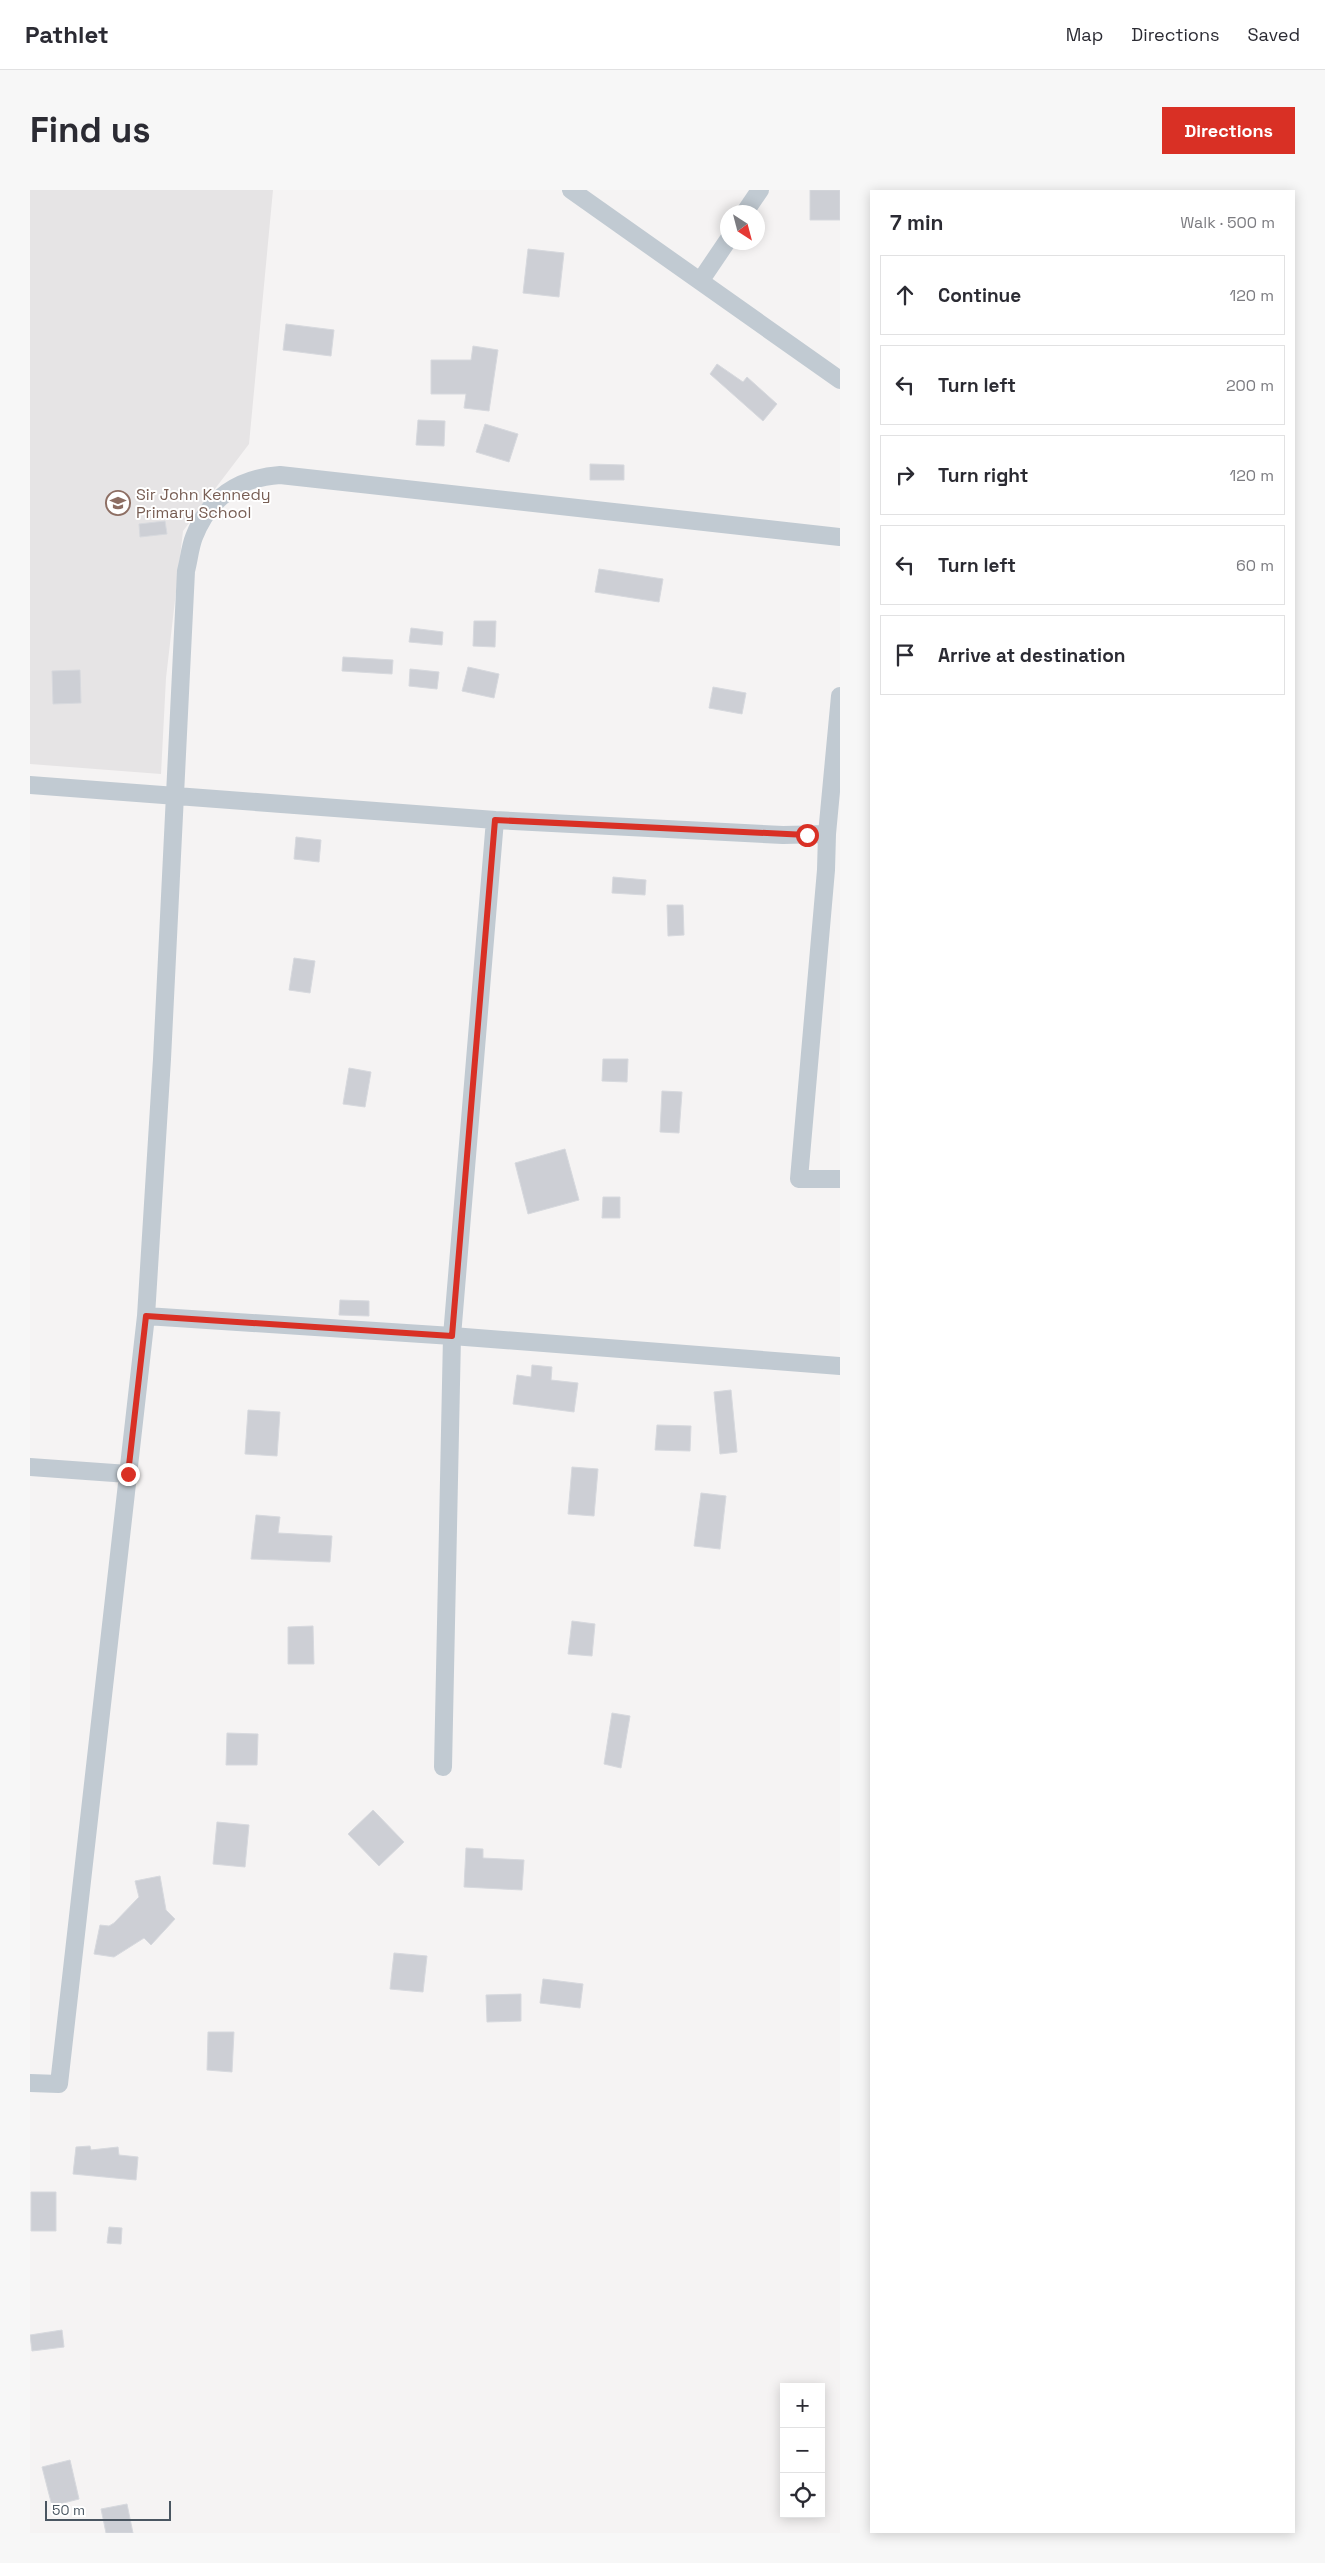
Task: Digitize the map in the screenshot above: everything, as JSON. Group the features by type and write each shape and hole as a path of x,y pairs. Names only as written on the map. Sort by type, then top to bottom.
{"street":[{"path":"571,190 840,380"},
{"path":"750,205 760,190"},
{"path":"701,280 721,250"},
{"path":"30,2083 60,2084 146,1316 162,1059 186,571 194,537 209,509 235,486 257,477 280,475 840,537"},
{"path":"840,696 827,834 826,880 799,1180 840,1179"},
{"path":"30,785 495,820 783,835 827,834"},
{"path":"443,1767 452,1336 495,820"},
{"path":"146,1316 452,1336 840,1366"},
{"path":"30,1467 128,1474"}],"shaded area":[{"name":"Sir John Kennedy Primary School","path":"30,190 273,190 249,444 183,531 166,678 161,774 30,764"}],"building":[{"path":"810,190 840,190 840,220 810,220"},
{"path":"528,249 564,253 559,297 523,293"},
{"path":"286,324 334,330 331,356 283,350"},
{"path":"473,346 498,350 489,411 464,408 466,394 431,394 431,360 471,360"},
{"path":"717,364 743,382 747,377 777,404 763,421 710,374"},
{"path":"418,420 445,421 444,446 416,445"},
{"path":"485,424 518,434 509,462 476,452"},
{"path":"590,464 624,465 624,480 590,480"},
{"path":"165,521 167,534 140,537 139,524"},
{"path":"599,569 663,579 659,602 595,592"},
{"path":"474,621 496,621 495,647 473,646"},
{"path":"411,628 443,632 442,645 409,642"},
{"path":"343,657 393,660 392,674 342,671"},
{"path":"468,667 499,674 494,698 462,691"},
{"path":"410,669 439,672 437,689 409,686"},
{"path":"80,670 81,703 53,704 52,671"},
{"path":"713,687 746,693 742,714 709,708"},
{"path":"296,837 321,840 319,862 294,859"},
{"path":"613,877 646,880 645,895 612,893"},
{"path":"667,905 683,905 684,935 668,936"},
{"path":"294,958 315,961 310,993 289,990"},
{"path":"603,1059 628,1059 627,1082 602,1081"},
{"path":"349,1068 371,1072 365,1107 343,1104"},
{"path":"662,1091 682,1092 679,1133 660,1132"},
{"path":"565,1149 579,1200 528,1214 515,1163"},
{"path":"603,1197 620,1197 620,1218 602,1218"},
{"path":"340,1300 369,1301 369,1316 339,1315"},
{"path":"532,1365 552,1367 551,1380 578,1383 574,1412 513,1404 517,1375 531,1377"},
{"path":"731,1390 737,1452 720,1454 714,1392"},
{"path":"248,1410 280,1412 277,1456 245,1454"},
{"path":"657,1425 691,1426 690,1451 655,1450"},
{"path":"572,1467 598,1469 594,1516 568,1514"},
{"path":"701,1493 726,1496 720,1549 694,1546"},
{"path":"256,1515 280,1517 278,1533 332,1536 330,1562 251,1559"},
{"path":"572,1621 595,1624 592,1656 568,1654"},
{"path":"313,1626 314,1664 288,1664 288,1627"},
{"path":"612,1713 630,1716 621,1768 604,1764"},
{"path":"227,1733 258,1734 257,1765 226,1765"},
{"path":"373,1810 404,1842 379,1866 348,1834"},
{"path":"217,1822 249,1825 245,1867 213,1864"},
{"path":"466,1848 483,1849 483,1858 524,1860 522,1890 464,1887"},
{"path":"160,1876 166,1910 175,1919 151,1945 144,1938 114,1957 94,1954 100,1925 109,1926 114,1923 139,1897 135,1881"},
{"path":"394,1953 427,1956 423,1992 390,1989"},
{"path":"543,1979 583,1984 580,2008 540,2003"},
{"path":"521,1994 521,2021 487,2022 486,1995"},
{"path":"208,2032 234,2032 232,2072 207,2070"},
{"path":"90,2146 91,2150 118,2147 119,2155 138,2157 136,2180 73,2174 76,2147"},
{"path":"31,2192 56,2192 56,2231 31,2231"},
{"path":"109,2227 122,2228 121,2244 107,2243"},
{"path":"62,2330 64,2347 32,2351 30,2335"},
{"path":"70,2460 79,2499 52,2506 42,2467"},
{"path":"127,2504 133,2533 106,2533 101,2509"}],"place":[{"name":"Sir John Kennedy Primary School","path":"118,503"}],"route":[{"path":"128,1474 146,1316 452,1336 495,820 807,835"}]}
